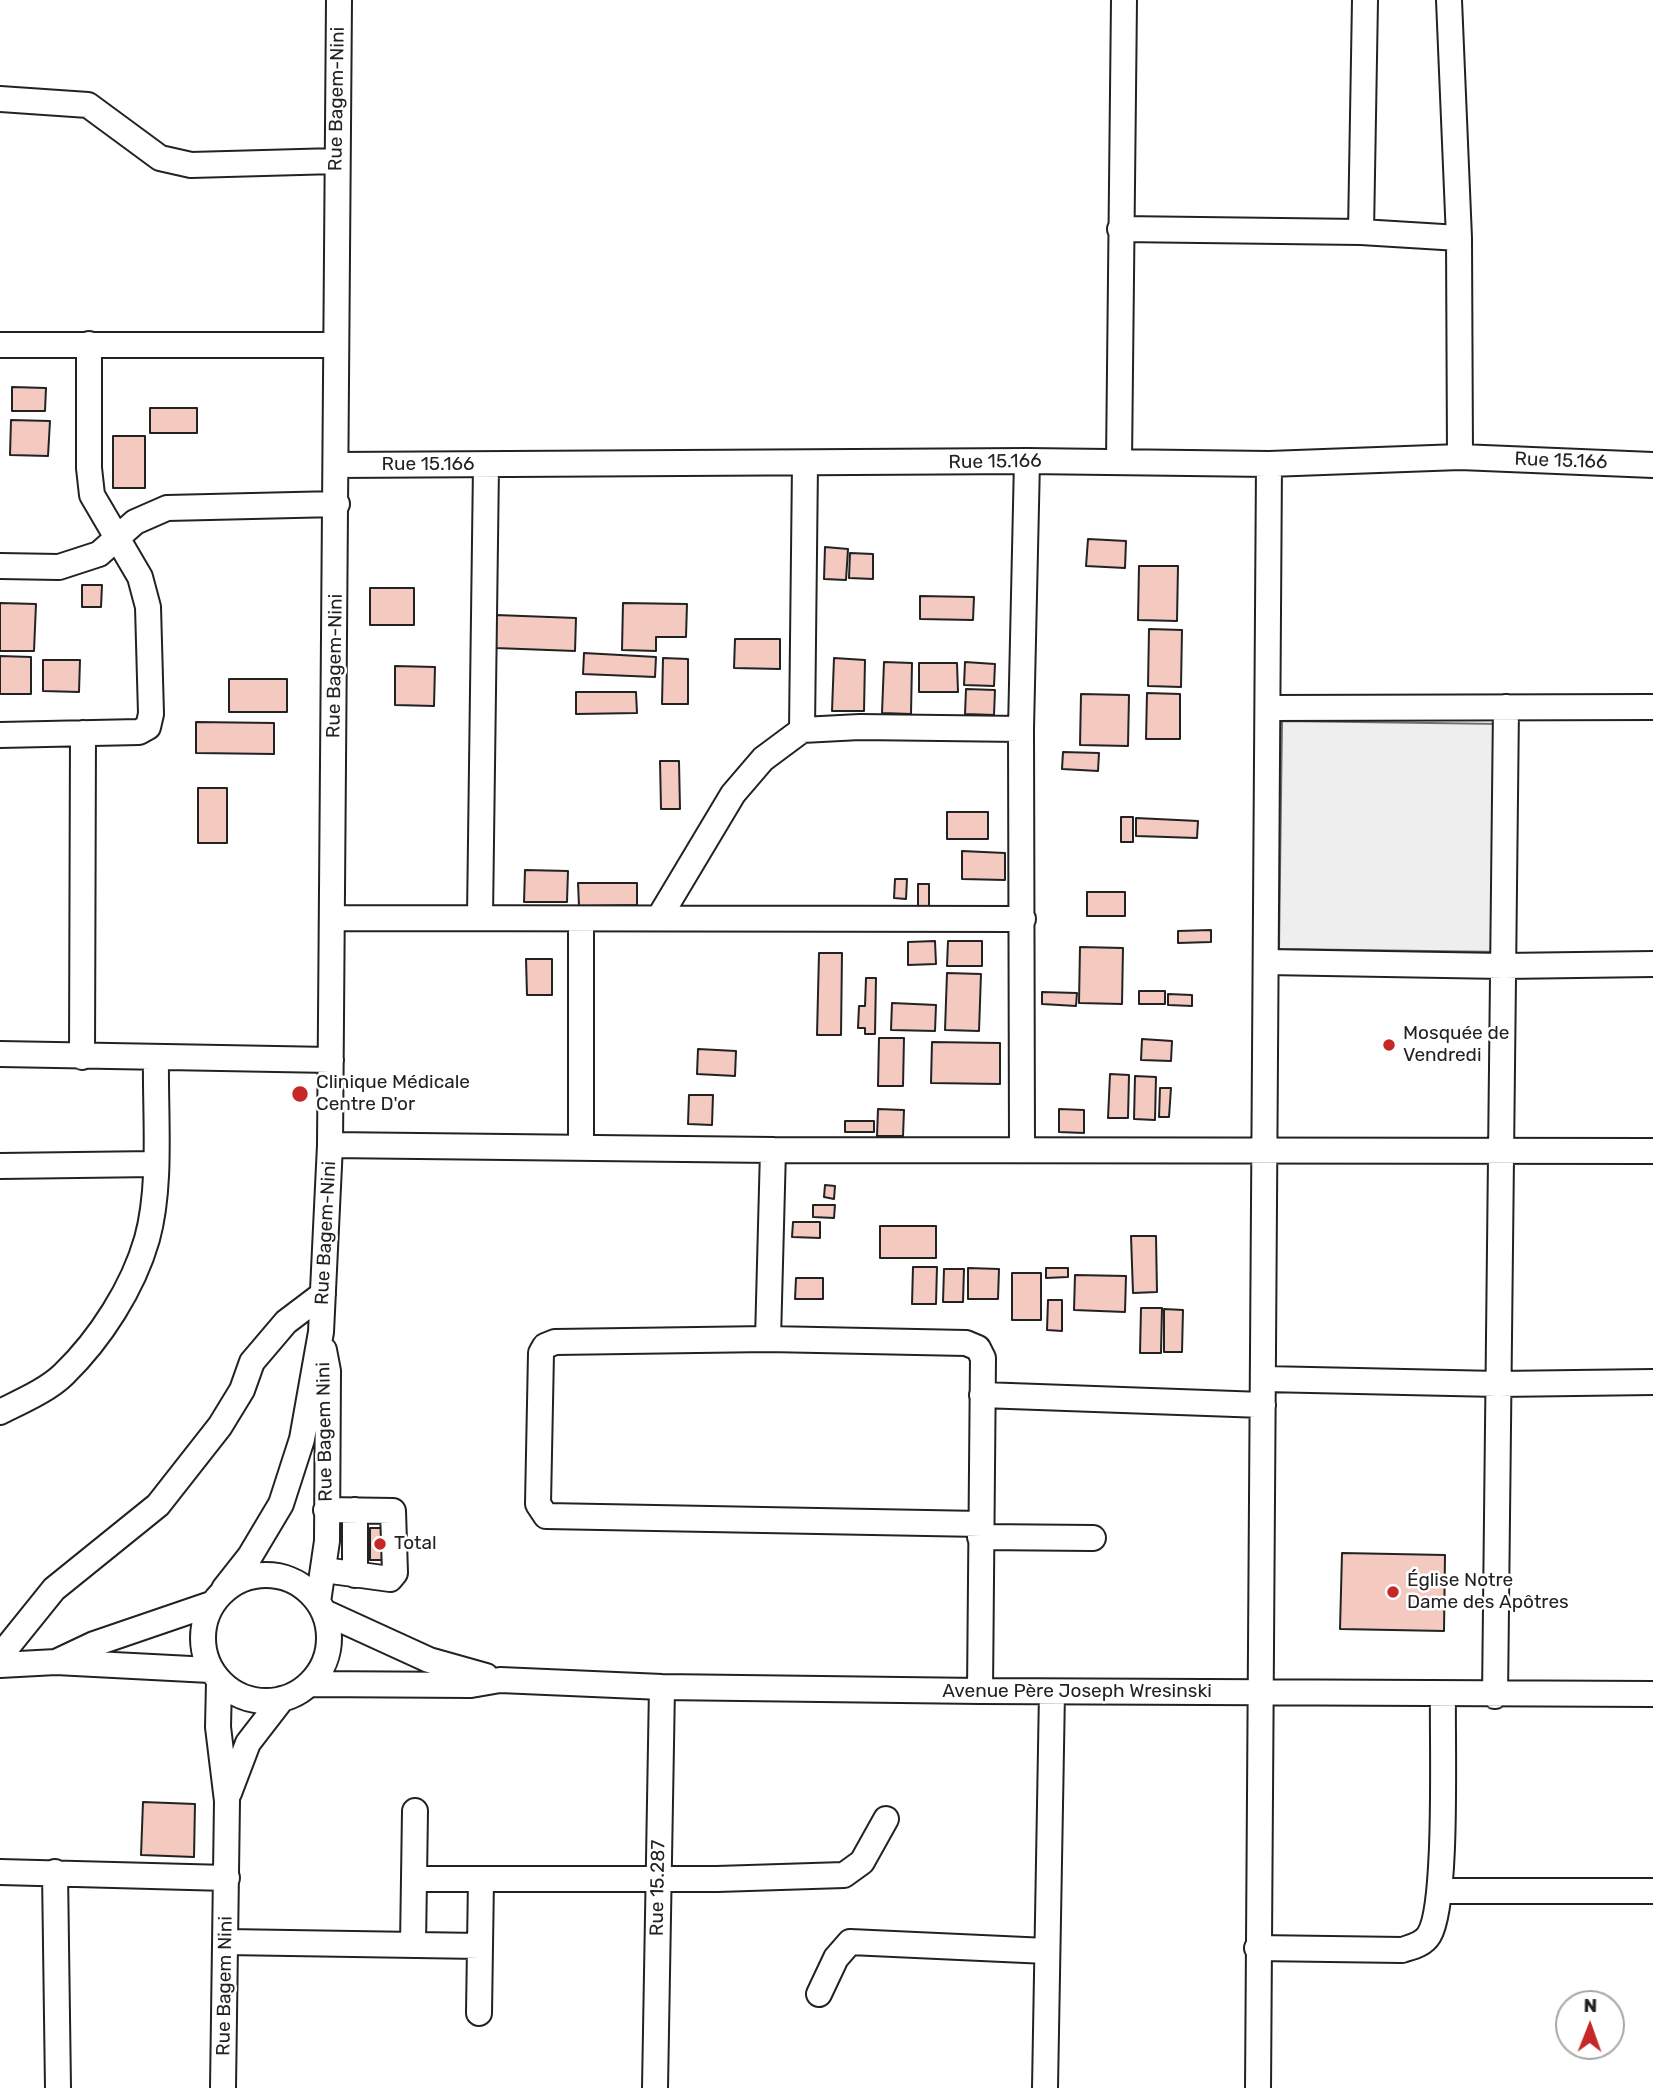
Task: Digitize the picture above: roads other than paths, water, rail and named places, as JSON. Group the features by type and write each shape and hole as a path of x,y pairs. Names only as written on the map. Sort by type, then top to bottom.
{"street":[{"name":"Rue Bagem-Nini","path":"321,1332 330,1145 339,0"},
{"path":"1119,462 1124,0"},
{"path":"1361,232 1365,0"},
{"path":"1449,0 1459,238 1460,457"},
{"path":"0,99 88,106 160,158 183,164 336,161"},
{"path":"1120,229 1361,232 1459,238"},
{"path":"0,735 139,732 148,727 152,714 148,607 140,578 116,541 92,495 89,468 89,344"},
{"path":"0,345 336,345"},
{"name":"Rue 15.166","path":"336,465 1027,461 1269,464 1460,457 1653,465"},
{"path":"1022,1149 1021,729 1027,461"},
{"path":"802,730 805,464"},
{"path":"1258,2088 1269,464"},
{"path":"480,916 486,466"},
{"path":"0,566 59,567 100,554 135,522 167,508 337,504"},
{"path":"1268,708 1653,707"},
{"path":"1495,1696 1506,708"},
{"path":"660,916 733,794 763,759 802,730 860,727 1021,729"},
{"path":"82,1057 83,733"},
{"path":"332,918 480,916 581,919 660,916 813,920 1023,919"},
{"path":"581,919 582,1147"},
{"path":"1267,962 1503,966 1653,964"},
{"path":"0,1054 331,1060"},
{"path":"0,1412 62,1376 100,1333 131,1279 148,1238 155,1164 156,1058"},
{"path":"330,1145 773,1150 1653,1151"},
{"path":"768,1339 773,1150"},
{"path":"0,1166 155,1164"},
{"path":"0,1656 54,1589 158,1505 220,1426 242,1390 252,1362 286,1322 323,1294"},
{"name":"Rue Bagem Nini","path":"321,1332 328,1371 326,1510 321,1607"},
{"name":"Rue Bagem Nini","path":"218,1596 250,1556 281,1504 302,1439 321,1332"},
{"path":"980,1691 980,1530 983,1358 978,1348 966,1343 768,1339 555,1342 545,1346 541,1353 540,1511 546,1516 980,1530 1093,1538"},
{"path":"1264,1378 1498,1384 1653,1382"},
{"path":"982,1395 1264,1405"},
{"path":"324,1570 390,1579 396,1573 396,1518 393,1511 326,1510"},
{"path":"355,1510 355,1575"},
{"path":"0,1665 55,1662 215,1676 248,1699 282,1699 309,1684 321,1669 328,1650 329,1631 321,1607 291,1579 274,1575 247,1577 218,1596 55,1662"},
{"path":"215,1676 202,1648 203,1625 218,1596"},
{"name":"Avenue Père Joseph Wresinski","path":"321,1607 429,1660 500,1680"},
{"name":"Rue Bagem Nini","path":"215,1676 227,1801 223,2088"},
{"name":"Avenue Père Joseph Wresinski","path":"309,1684 471,1685 500,1680 662,1687 1052,1692 1495,1696 1653,1694"},
{"name":"Rue 15.287","path":"655,2088 662,1687"},
{"path":"1045,2088 1052,1692"},
{"path":"1258,1948 1402,1951 1419,1945 1430,1935 1440,1891 1443,1695"},
{"name":"Rue Bagem Nini","path":"227,1801 237,1765 248,1744 282,1699"},
{"path":"413,1945 415,1811"},
{"path":"414,1879 658,1879 844,1875 862,1862 886,1819"},
{"path":"0,1872 227,1878"},
{"path":"55,1872 58,2088"},
{"path":"479,2013 481,1879"},
{"path":"1440,1891 1653,1891"},
{"path":"226,1942 480,1946"},
{"path":"819,1994 836,1958 850,1942 1047,1951"}],"place":[{"name":"Mosquée de Vendredi","path":"1389,1045"},
{"name":"Clinique Médicale Centre D'or","path":"300,1094"},
{"name":"Total","path":"380,1544"},
{"name":"Église Notre Dame des Apôtres","path":"1393,1592"}]}
